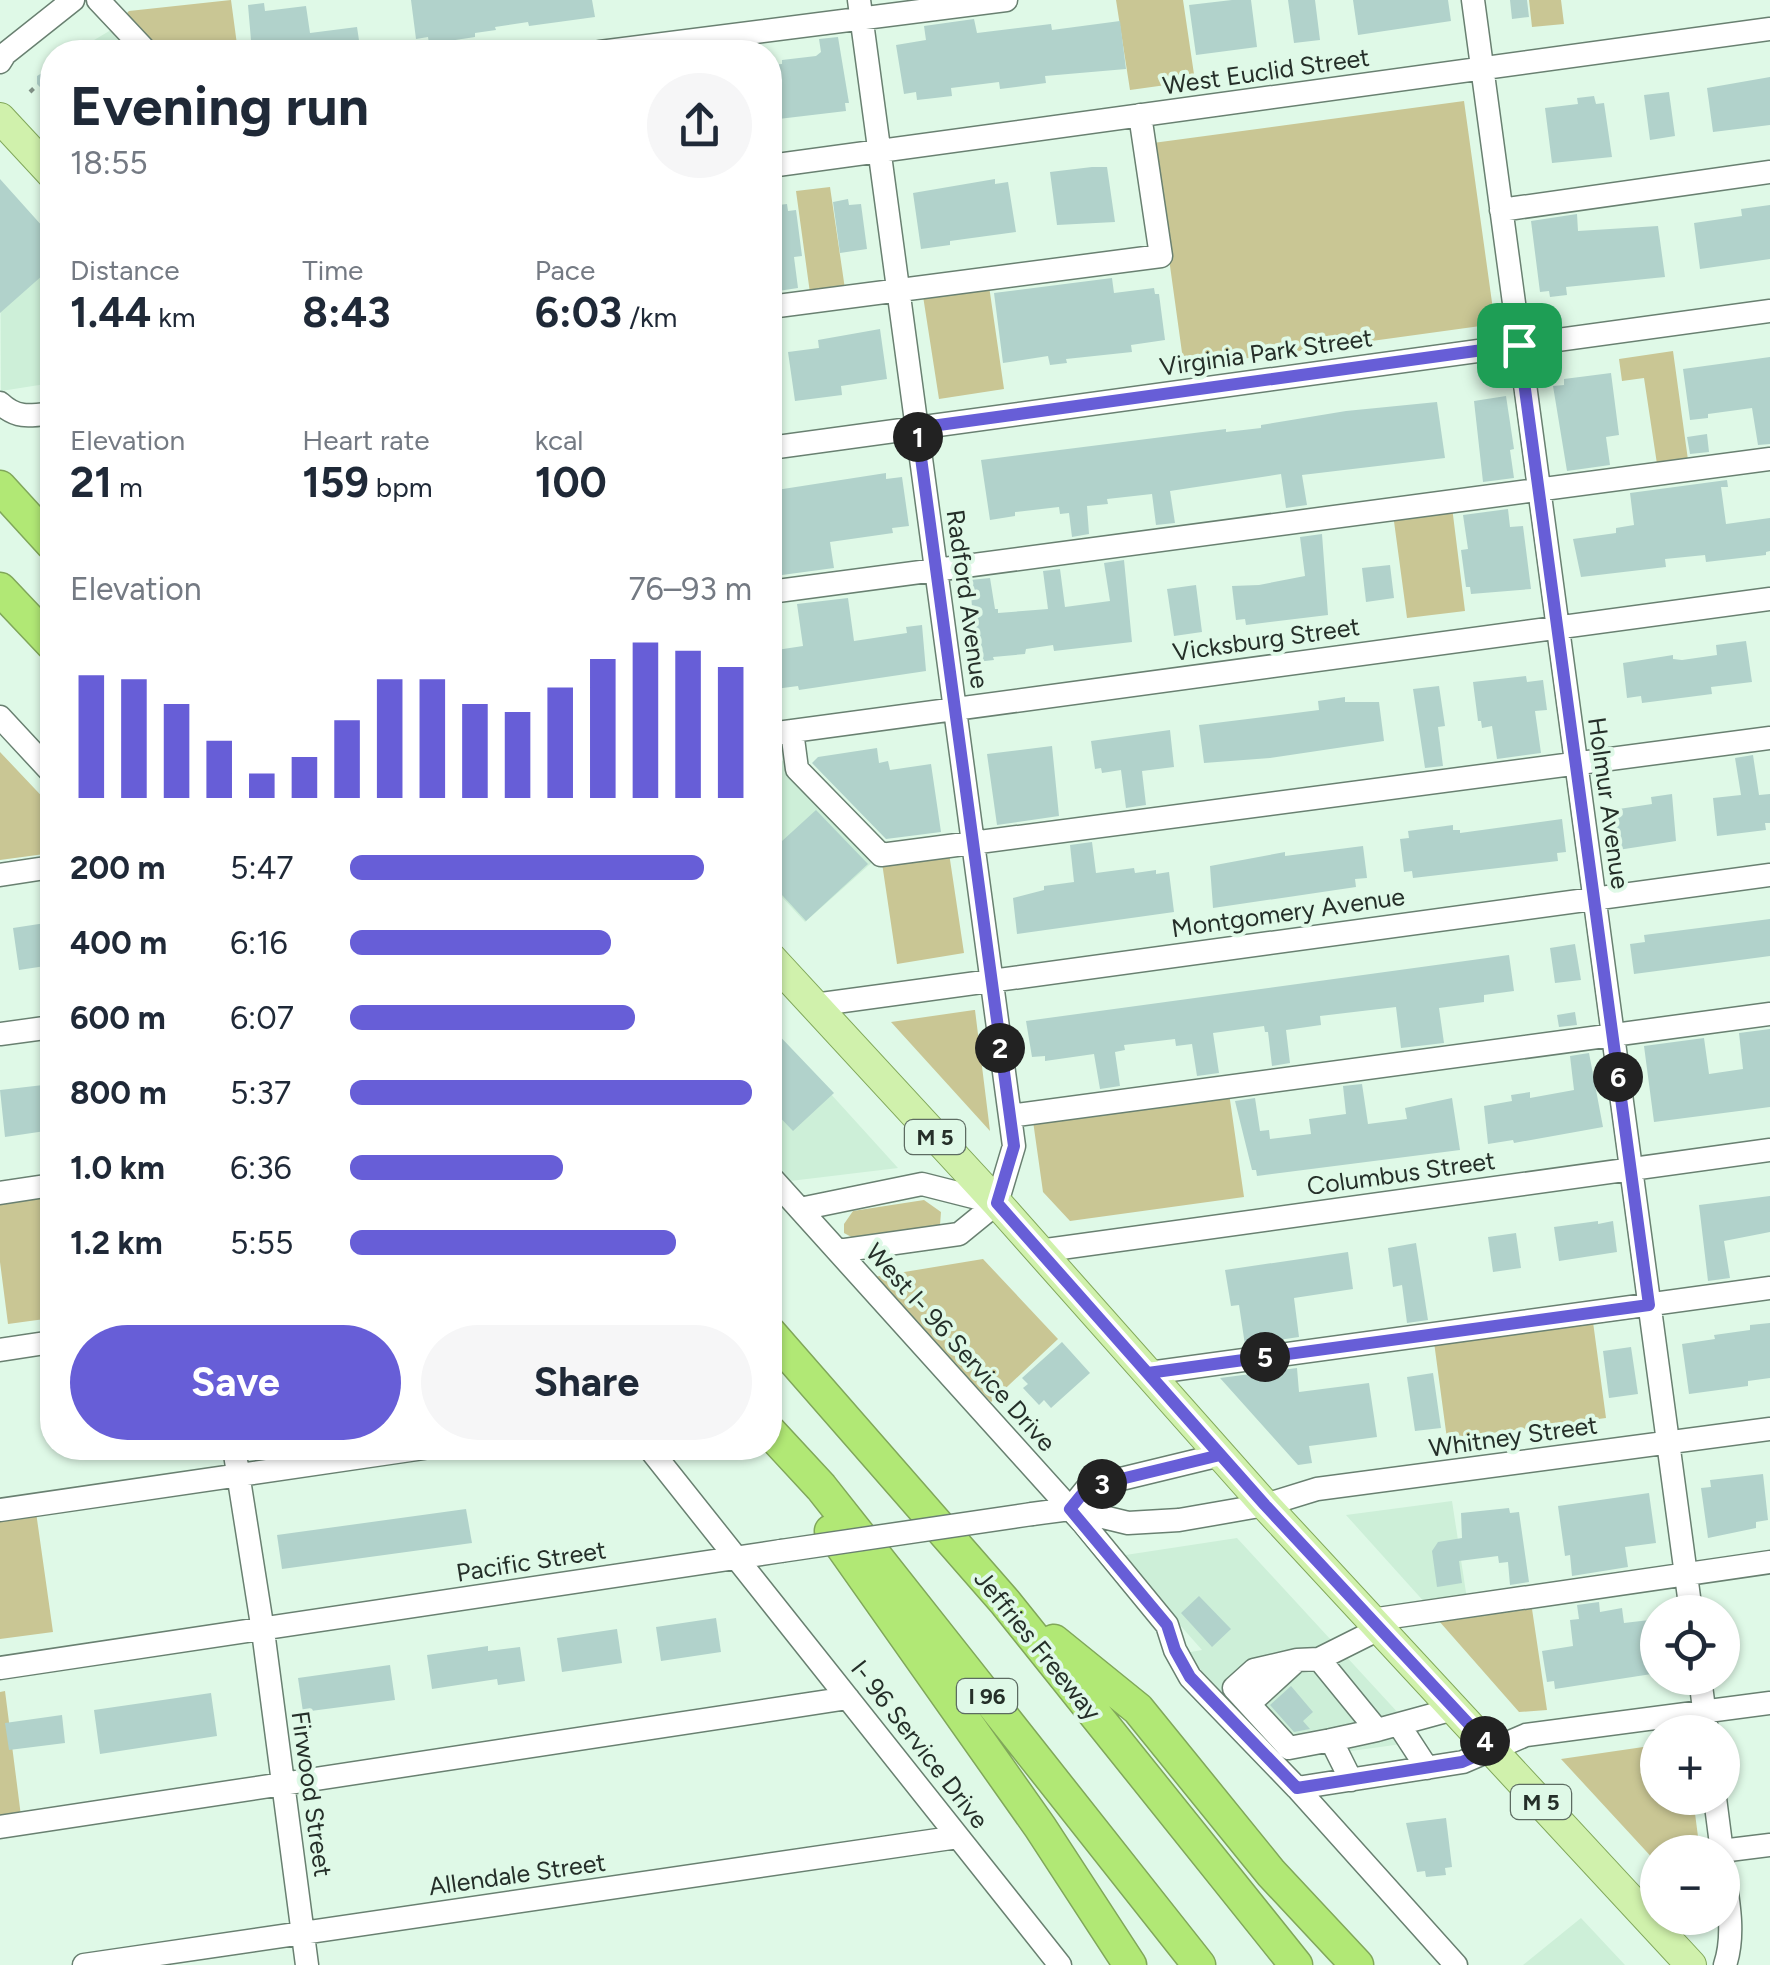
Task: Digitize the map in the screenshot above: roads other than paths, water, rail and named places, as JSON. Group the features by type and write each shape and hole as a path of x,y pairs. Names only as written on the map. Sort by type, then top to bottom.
{"highway":[{"path":"0,486 40,531"},
{"path":"0,589 40,631"},
{"name":"Jeffries Freeway","path":"782,1348 1005,1602 1296,1965"},
{"name":"I 96","path":"782,1445 821,1487 1198,1965"},
{"path":"782,1458 1040,1828 1130,1965"},
{"path":"1005,1602 1138,1709 1271,1873 1357,1965"}],"main road":[{"path":"0,118 40,161"},
{"name":"M 5","path":"782,970 997,1203 1265,1505 1691,1965"}],"street":[{"path":"0,62 73,0"},
{"path":"98,0 136,40"},
{"path":"674,40 860,10 1006,0"},
{"name":"Holmur Avenue","path":"1473,0 1689,1595"},
{"name":"Radford Avenue","path":"860,10 1014,1146 997,1203"},
{"name":"West Euclid Street","path":"782,164 1770,29"},
{"path":"782,305 1161,256 1140,116"},
{"path":"1501,210 1770,172"},
{"name":"Virginia Park Street","path":"782,446 1770,311"},
{"path":"0,404 23,417 40,415"},
{"path":"782,590 1770,459"},
{"name":"Vicksburg Street","path":"782,733 1770,599"},
{"path":"1,720 40,761"},
{"path":"782,735 797,769 880,855 1770,738"},
{"path":"0,875 40,870"},
{"name":"Montgomery Avenue","path":"814,1005 1770,875"},
{"path":"1010,1116 1770,1014"},
{"path":"0,1034 40,1029"},
{"name":"Columbus Street","path":"1039,1252 1770,1150"},
{"path":"800,1209 922,1184 997,1203"},
{"path":"0,1193 40,1187"},
{"name":"West I- 96 Service Drive","path":"782,1189 1070,1509 1167,1625 1190,1677 1297,1788 1456,1965"},
{"path":"838,1251 958,1234 997,1203"},
{"path":"1148,1373 1770,1288"},
{"path":"0,1350 40,1344"},
{"name":"Whitney Street","path":"1265,1505 1318,1490 1770,1428"},
{"name":"Pacific Street","path":"1070,1509 1088,1487 1220,1455"},
{"name":"Firwood Street","path":"236,1460 307,1965"},
{"path":"0,1510 341,1460"},
{"name":"I- 96 Service Drive","path":"658,1460 1060,1965"},
{"name":"Pacific Street","path":"0,1668 1070,1509 1128,1523 1226,1514 1265,1505"},
{"path":"1242,1696 1254,1670 1308,1660 1375,1624 1770,1562"},
{"path":"1308,1660 1388,1727 1427,1768"},
{"path":"1215,1703 1242,1696"},
{"path":"1242,1696 1290,1748 1454,1710"},
{"path":"0,1827 848,1698"},
{"path":"1732,1715 1770,1703"},
{"path":"1297,1788 1462,1762 1526,1735 1640,1727"},
{"path":"1331,1740 1351,1780"},
{"name":"Allendale Street","path":"84,1965 958,1837"},
{"path":"1740,1851 1770,1844"},
{"path":"1725,1965 1731,1935"}]}
